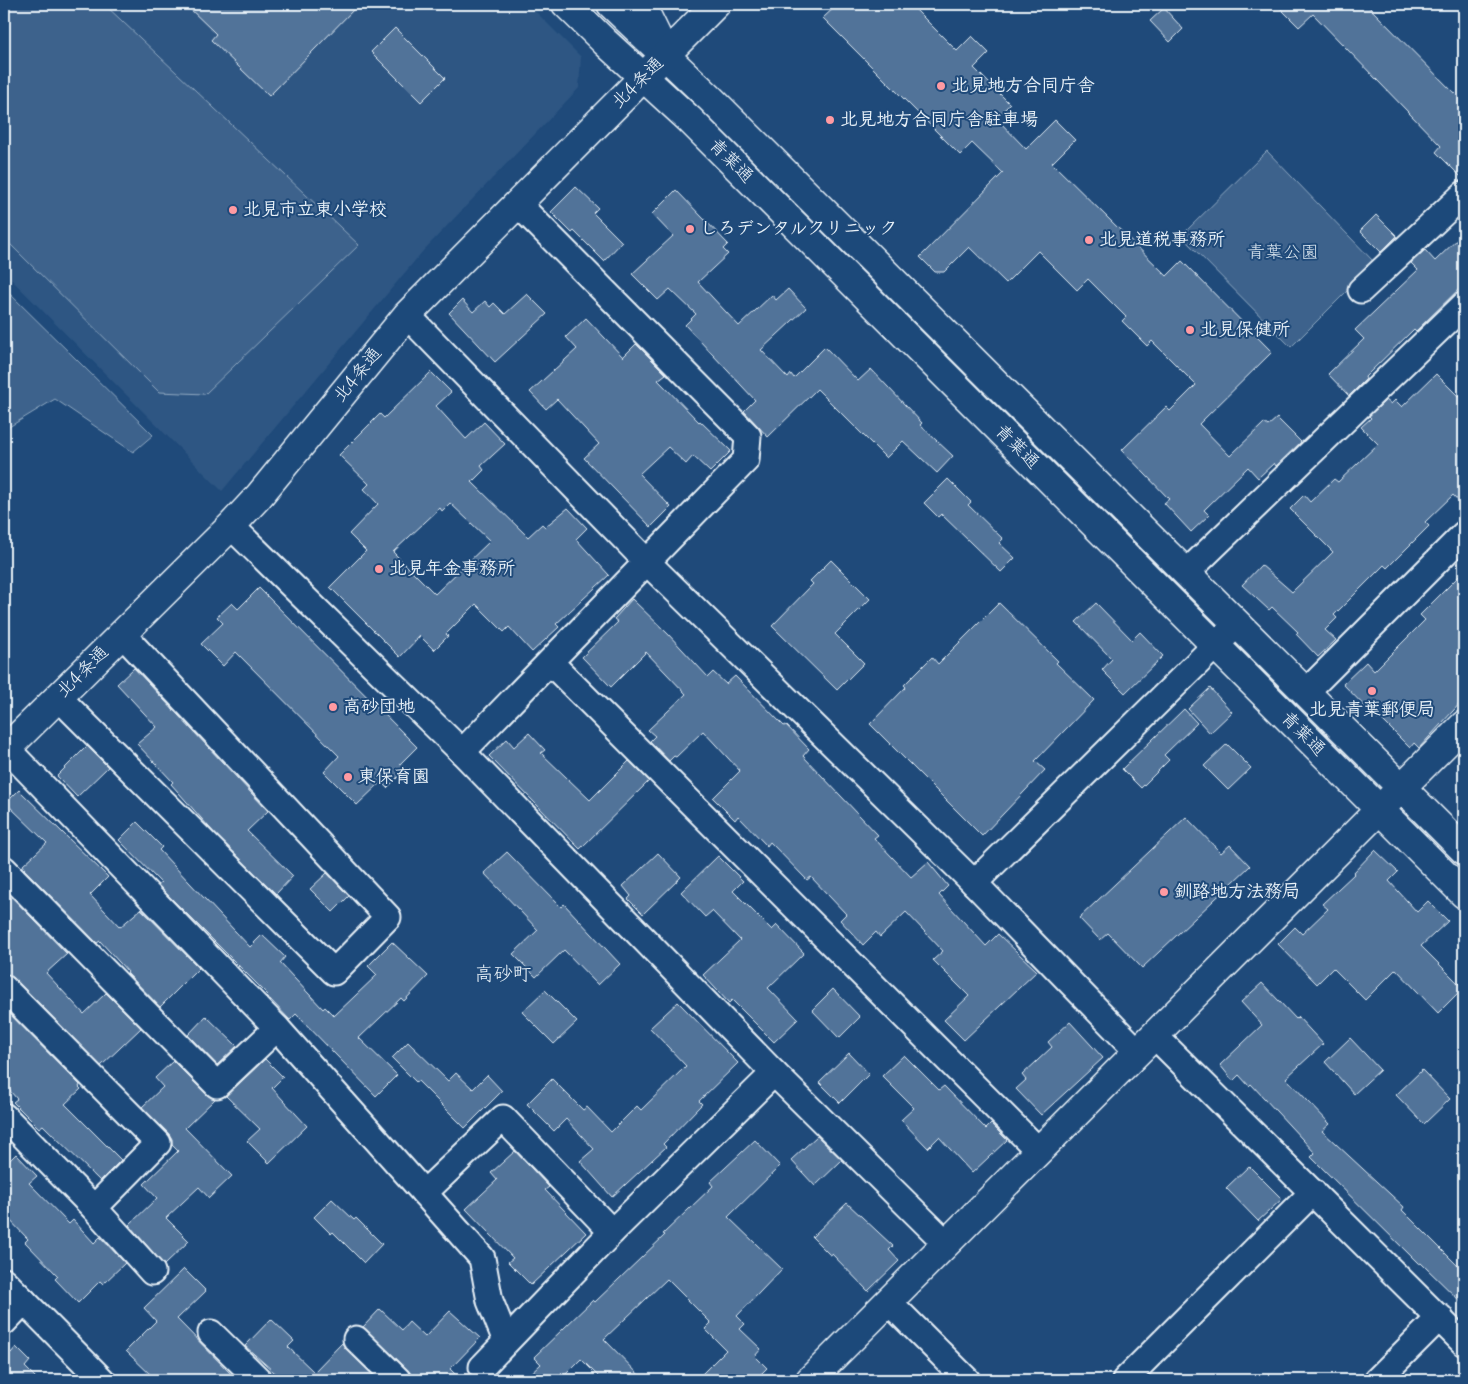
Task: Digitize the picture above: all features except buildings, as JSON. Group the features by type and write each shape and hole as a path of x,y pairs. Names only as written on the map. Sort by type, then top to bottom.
{"street":[{"name":"青葉通","path":"566,4 689,119 1464,894"},
{"name":"青葉通","path":"611,4 665,55 1464,850"},
{"path":"641,4 665,55"},
{"name":"北4条通","path":"5,749 231,526 259,496 407,315 716,4"},
{"path":"1361,290 1464,194"},
{"path":"462,752 648,563 746,460 748,436 518,204"},
{"path":"1186,573 1464,305"},
{"path":"407,315 648,563 974,882 1146,1043 1313,1192 1464,1343"},
{"path":"231,526 462,752 774,1073 946,1243"},
{"path":"1305,693 1464,534"},
{"path":"974,882 1236,625"},
{"path":"58,697 334,972 388,917 122,634"},
{"path":"550,662 1040,1151"},
{"path":"810,1380 1464,725"},
{"path":"5,749 278,1028 482,1258 490,1301 506,1340"},
{"path":"4,868 218,1085 278,1028"},
{"path":"4,988 158,1143 94,1208"},
{"path":"482,1367 612,1232 774,1073"},
{"path":"4,1116 94,1208 152,1272"},
{"path":"424,1193 503,1118 612,1232"},
{"path":"1125,1380 1313,1192"},
{"path":"4,1281 102,1380"},
{"path":"4,1322 24,1302"},
{"path":"889,1302 967,1380"},
{"path":"1377,1380 1440,1317"},
{"path":"211,1333 259,1380"},
{"path":"356,1339 398,1380"}],"shaded area":[{"name":"北見市立東小学校","path":"4,4 528,4 581,57 579,88 423,251 222,491 4,272"}],"green space":[{"path":"9,4 104,4 359,245 205,394 159,392 4,238 4,10"},
{"name":"青葉公園","path":"1267,151 1375,263 1291,347 1181,236"},
{"path":"4,288 153,435 133,452 55,399 4,430"}],"place":[{"name":"北見地方合同庁舎","path":"941,86"},
{"name":"北見地方合同庁舎駐車場","path":"830,120"},
{"name":"北見市立東小学校","path":"233,210"},
{"name":"しろデンタルクリニック","path":"690,229"},
{"name":"北見道税事務所","path":"1089,240"},
{"name":"北見保健所","path":"1190,330"},
{"name":"北見年金事務所","path":"379,569"},
{"name":"北見青葉郵便局","path":"1372,691"},
{"name":"高砂団地","path":"333,707"},
{"name":"東保育園","path":"348,777"},
{"name":"釧路地方法務局","path":"1164,892"}],"district":[{"name":"高砂町","path":"503,974"}]}
